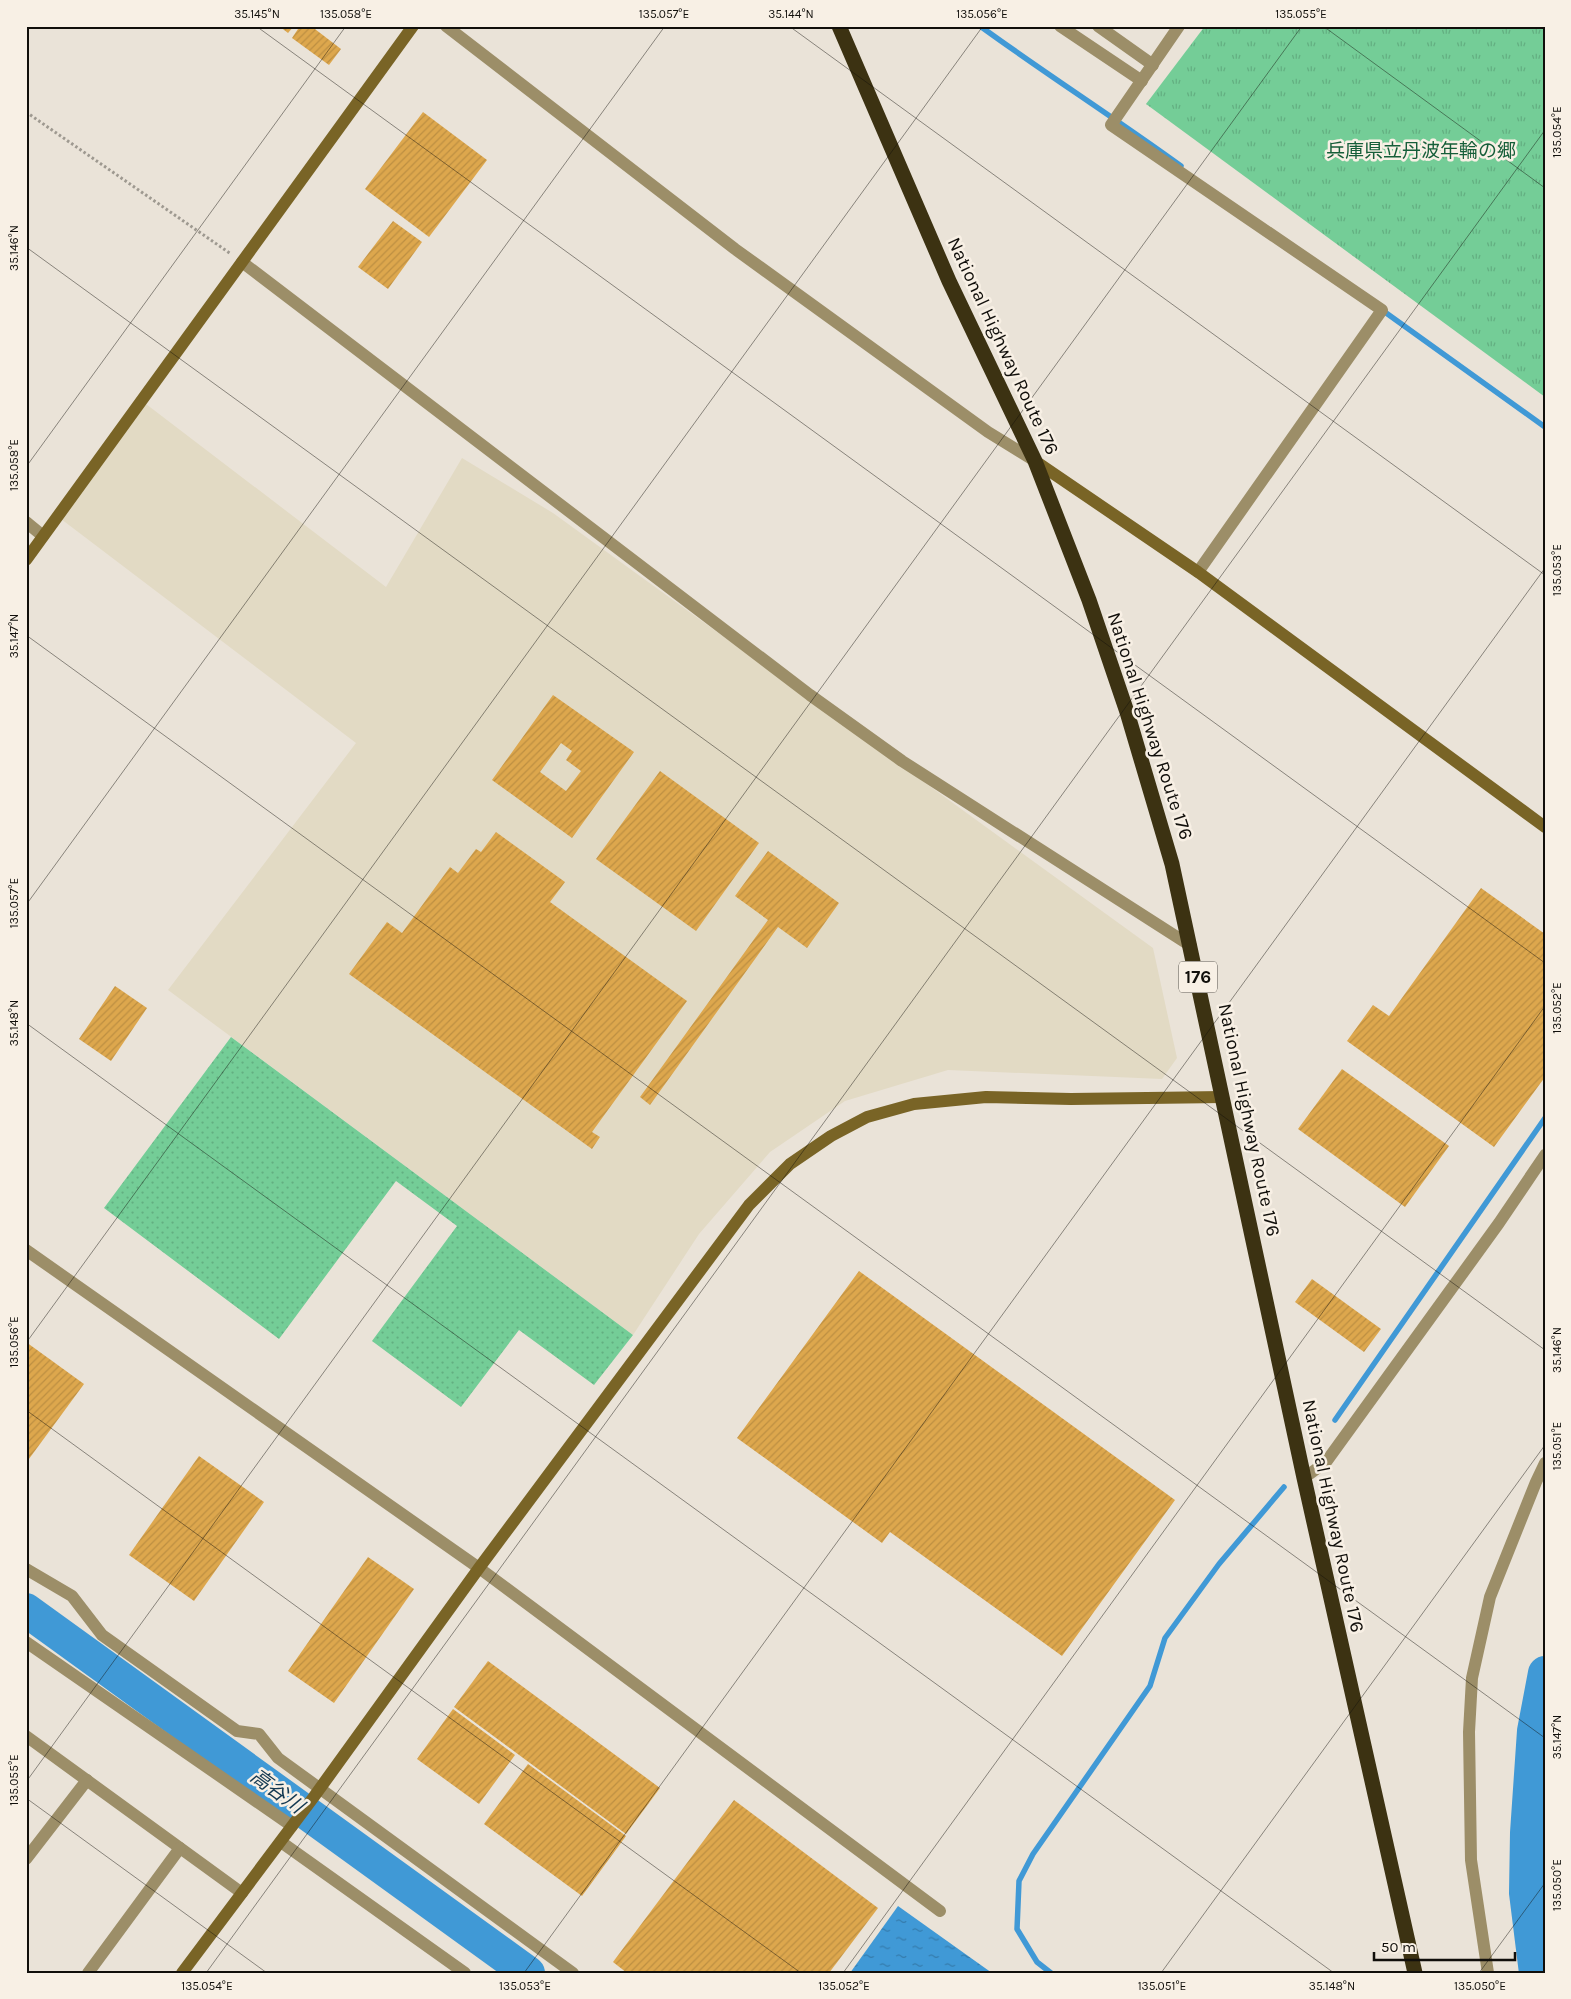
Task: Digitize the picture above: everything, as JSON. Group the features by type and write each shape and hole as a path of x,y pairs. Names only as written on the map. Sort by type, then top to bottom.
{"highway":[{"name":"National Highway Route 176","path":"839,26 949,281 1036,461 1089,600 1127,712 1172,864 1304,1478 1415,1973"}],"street":[{"path":"26,560 413,26"},
{"path":"446,26 735,249 988,432 1036,461 1198,572 1545,827"},
{"path":"1060,26 1142,81"},
{"path":"1098,26 1153,65"},
{"path":"1179,26 1111,125 1382,310 1198,572"},
{"path":"242,262 810,695 902,761 1191,946"},
{"path":"26,522 43,536"},
{"path":"182,1973 281,1842 479,1568 749,1205 790,1164 831,1136 867,1116 914,1104 986,1097 1071,1099 1223,1096"},
{"path":"1304,1478 1326,1462 1499,1223 1545,1155"},
{"path":"26,1250 479,1568 940,1911"},
{"path":"1488,1973 1471,1860 1470,1732 1472,1678 1490,1597 1545,1463"},
{"path":"26,1569 72,1596 102,1635 237,1730 259,1734 278,1758 317,1793 573,1973"},
{"path":"26,1642 292,1826"},
{"path":"26,1736 242,1893"},
{"path":"26,1860 87,1780"},
{"path":"281,1842 465,1973"},
{"path":"88,1973 180,1848"}],"path":[{"path":"26,112 242,262"}],"shaded area":[{"path":"146,404 386,587 462,458 553,513 1153,948 1177,1058 1162,1079 948,1070 845,1101 770,1152 699,1234 633,1335 168,990 356,743 61,519"}],"green space":[{"name":"兵庫県立丹波年輪の郷","path":"1205,26 1545,26 1545,397 1146,104"},
{"path":"231,1037 633,1335 594,1385 519,1330 461,1407 372,1341 457,1226 396,1181 279,1339 104,1208"}],"water":[{"path":"898,1906 992,1973 850,1973"}],"building":[{"path":"279,26 294,26 288,33"},
{"path":"300,26 311,26 341,49 329,65 292,38"},
{"path":"423,112 487,160 429,237 365,189"},
{"path":"393,221 422,242 388,289 358,267"},
{"path":"553,695 634,752 572,838 492,780","holes":["561,743 572,751 566,760 581,771 566,791 540,772"]},
{"path":"660,771 759,843 696,931 596,859"},
{"path":"496,832 565,882 550,902 687,1001 592,1132 600,1137 592,1149 349,974 387,922 402,933 450,867 458,873 476,849 481,852"},
{"path":"768,851 839,903 807,948 778,927 650,1105 640,1097 768,920 735,896"},
{"path":"1481,888 1545,934 1545,1077 1494,1147 1347,1041 1373,1005 1389,1016"},
{"path":"115,986 147,1008 111,1061 79,1039"},
{"path":"1342,1069 1449,1146 1405,1207 1298,1129"},
{"path":"859,1271 1175,1500 1062,1656 890,1532 882,1543 737,1438"},
{"path":"1312,1279 1381,1329 1364,1352 1295,1302"},
{"path":"26,1342 84,1384 26,1463"},
{"path":"199,1456 264,1502 194,1601 129,1555"},
{"path":"368,1557 414,1589 334,1703 288,1671"},
{"path":"488,1661 660,1788 626,1834 454,1707"},
{"path":"453,1709 515,1755 479,1804 417,1759"},
{"path":"528,1764 626,1836 582,1896 484,1824"},
{"path":"734,1800 878,1908 829,1973 627,1973 613,1962"}],"waterway":[{"path":"911,26 920,26"},
{"path":"980,26 1181,166"},
{"path":"1382,310 1545,427"},
{"path":"1335,1420 1545,1118"},
{"path":"1051,1973 1037,1962 1017,1929 1019,1881 1033,1854 1150,1686 1165,1638 1219,1564 1284,1487"},
{"name":"高谷川","path":"26,1610 528,1973"},
{"path":"1536,1973 1526,1893 1527,1833 1534,1731 1545,1673"}]}
